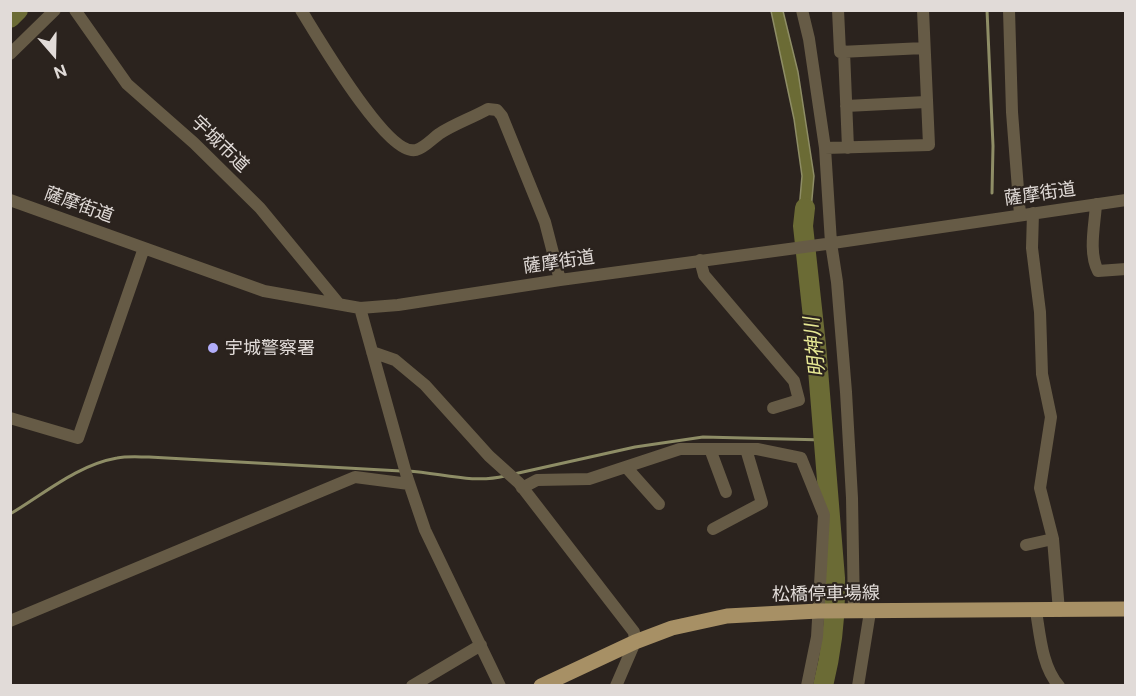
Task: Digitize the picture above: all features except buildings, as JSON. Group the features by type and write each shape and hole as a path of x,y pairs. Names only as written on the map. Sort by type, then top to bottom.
{"main road":[{"name":"松橋停車場線","path":"541,686 635,642 672,628 705,620 748,615 821,612 1125,609"}],"street":[{"path":"10,54 55,10"},
{"name":"宇城市道","path":"75,10 128,84 194,143 260,208 339,304"},
{"path":"301,10 355,96 398,144 407,150 416,150 440,133 488,109 497,110 502,117 545,222 560,280"},
{"path":"802,10 809,39 825,148 828,243 837,282 852,498 858,686"},
{"path":"838,10 840,52 924,48"},
{"path":"825,148 929,145 923,10"},
{"path":"1009,10 1012,112 1040,312 1042,374 1050,417 1040,488 1053,539 1059,610"},
{"path":"844,51 848,148"},
{"path":"846,106 926,102"},
{"name":"薩摩街道","path":"10,200 264,291 360,308 398,305 1125,200"},
{"path":"1096,204 1094,264 1098,270 1125,269"},
{"path":"10,418 78,438 144,248"},
{"path":"700,261 704,274 794,381 799,400 773,408"},
{"path":"360,308 398,447 425,530 500,686"},
{"path":"372,352 395,360 425,385 489,456 520,486 634,632 635,642 616,686"},
{"path":"520,486 537,480 589,478 680,449 757,449 801,458 824,515 821,612 807,686"},
{"path":"710,449 726,492"},
{"path":"713,529 762,503 746,449"},
{"path":"626,467 659,504"},
{"path":"10,621 355,477 408,481"},
{"path":"1026,545 1053,539"},
{"path":"1036,610 1041,643 1054,680 1059,686"},
{"path":"412,686 481,645"}],"shaded area":[{"path":"771,11 783,11 798,72 814,176 809,233 797,233 802,176 794,119"}],"waterway":[{"path":"10,18 18,10"},
{"path":"987,10 993,146 992,193"},
{"name":"明神川","path":"805,208 803,226 816,345 835,578 833,632 823,686"},
{"path":"514,474 635,447 703,437 825,440"},
{"path":"10,514 61,481 88,467 121,457 401,471"},
{"path":"408,471 481,479 505,476"}],"place":[{"name":"宇城警察署","path":"213,348"}]}
